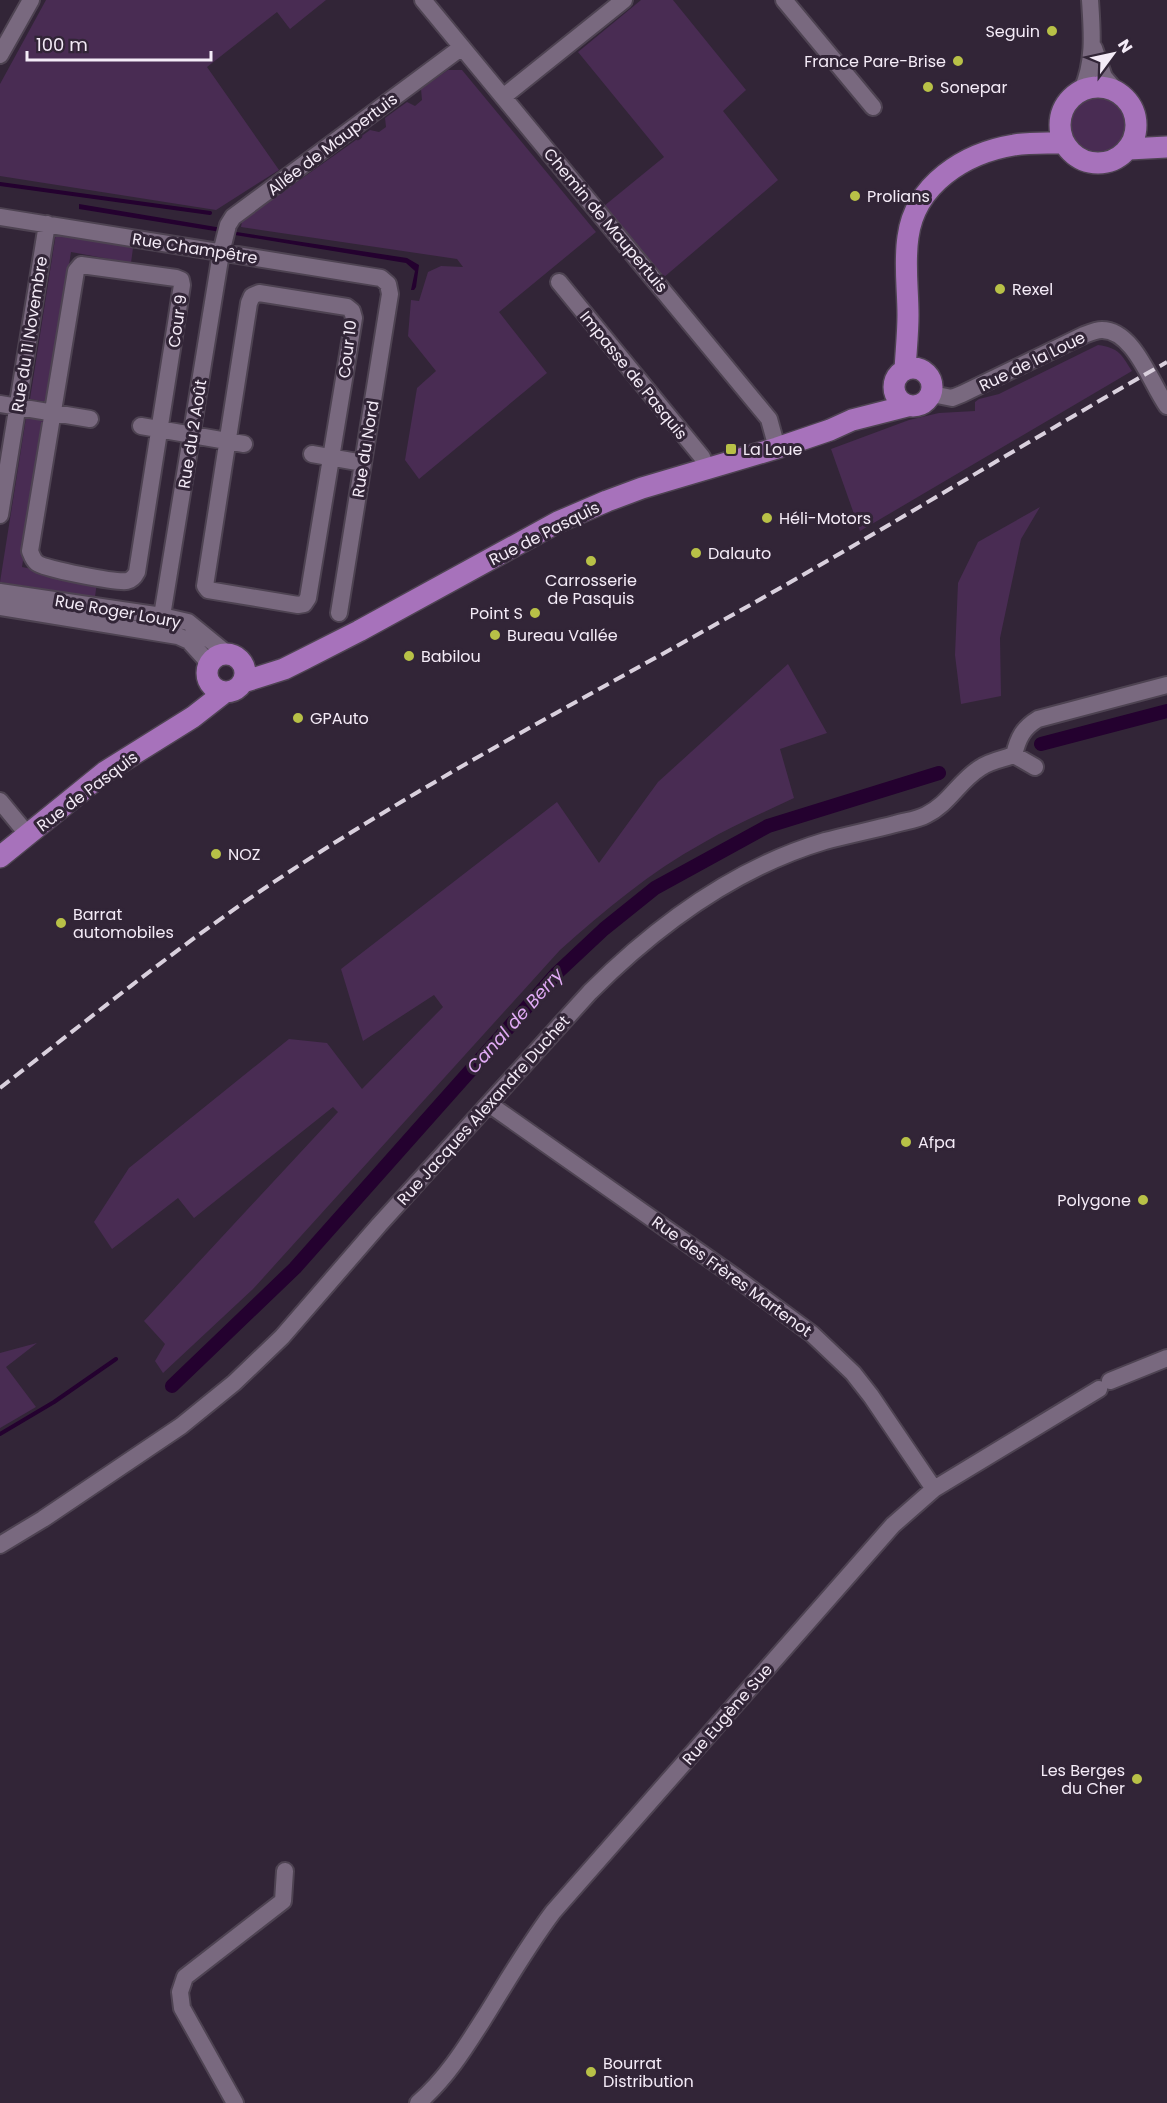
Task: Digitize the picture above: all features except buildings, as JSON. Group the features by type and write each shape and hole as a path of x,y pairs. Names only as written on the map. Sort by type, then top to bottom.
{"main road":[{"path":"1105,87 1116,91 1130,104 1137,123 1129,149 1114,160 1095,163 1083,160 1072,153 1061,135 1061,117 1068,101 1082,90 1105,87"},
{"path":"1016,144 1050,126 1061,117"},
{"path":"1137,123 1167,141"},
{"path":"912,369 906,272 907,242 912,219 922,199 941,177 967,160 990,150 1016,144 1064,143"},
{"path":"1129,149 1167,147"},
{"path":"912,369 924,371 932,381 932,394 925,404 919,406 907,406 898,399 894,388 897,377 912,369"},
{"name":"Rue de Pasquis","path":"852,420 894,388"},
{"name":"Rue de Pasquis","path":"0,857 105,772 176,728 226,672 284,669 360,631 558,522 642,488 777,448 852,420 907,406"}],"street":[{"path":"0,55 31,0"},
{"name":"Chemin de Maupertuis","path":"423,0 769,419 777,448"},
{"path":"503,97 624,0"},
{"path":"784,0 873,108"},
{"path":"1082,90 1088,77 1093,44 1090,0"},
{"path":"1093,44 1104,77 1116,91"},
{"name":"Allée de Maupertuis","path":"221,253 228,225 233,217 462,47"},
{"name":"Rue Champêtre","path":"0,217 381,278 388,284"},
{"name":"Rue du 11 Novembre","path":"0,515 47,224"},
{"name":"Rue du 2 Août","path":"162,616 221,253"},
{"name":"Cour 9","path":"81,265 181,280 161,430 137,572 134,578 127,581 39,565 32,558 30,551 76,271 81,265"},
{"name":"Impasse de Pasquis","path":"559,282 702,457 707,469"},
{"name":"Rue du Nord","path":"339,613 390,294 388,284"},
{"name":"Cour 10","path":"259,293 347,307 352,311 354,318 308,598 304,604 208,590 205,585 235,442 249,303 252,296 259,293"},
{"name":"Rue de la Loue","path":"932,394 952,398 1084,335 1101,330 1116,333 1130,345 1167,406"},
{"path":"0,404 90,419"},
{"path":"141,426 235,442"},
{"path":"312,454 363,464"},
{"name":"Rue Roger Loury","path":"0,592 162,616 188,622 226,672"},
{"name":"Rue Roger Loury","path":"0,607 178,636 189,641 226,672"},
{"path":"1035,766 1014,755 1022,732 1038,719 1167,685"},
{"name":"Rue Jacques Alexandre Duchet","path":"1,1544 43,1519 182,1426 234,1383 282,1337 408,1192 604,978 648,937 675,916 766,864 824,842 924,816 947,801 982,766 1014,755"},
{"path":"0,801 28,835"},
{"name":"Rue des Frères Martenot","path":"489,1104 812,1334 853,1373 934,1489"},
{"name":"Rue Eugène Sue","path":"418,2103 443,2079 461,2055 525,1952 553,1912 905,1513 934,1489 1104,1385 1167,1358"},
{"path":"235,2103 182,2008 180,1992 185,1977 283,1901 285,1870"}],"shaded area":[{"path":"46,0 326,0 290,29 277,12 207,67 279,170 216,210 0,176 0,84"},
{"path":"641,0 673,0 746,90 723,111 778,180 663,278 604,206 664,157 578,52"},
{"path":"448,70 462,70 596,232 499,312 547,373 419,479 405,460 417,388 436,371 408,336 411,300 419,301 428,272 441,266 463,267 457,259 241,227 242,221 370,130 379,132 386,127 385,118 407,102 415,106 422,100 421,89"},
{"path":"1093,98 1103,98 1113,102 1121,110 1125,125 1121,140 1113,148 1103,152 1093,152 1083,148 1075,140 1071,130 1071,120 1075,110 1083,102"},
{"path":"79,204 222,228 221,232 79,209"},
{"path":"230,231 407,258 419,265 416,287 411,290 415,271 406,263 229,234"},
{"path":"56,233 133,248 131,263 71,252 47,402 30,399"},
{"path":"1098,345 1111,348 1119,353 1132,371 860,531 831,449 909,420 939,413 975,411 975,402 979,399 999,394"},
{"path":"26,418 44,420 22,567 97,582 95,597 0,582"},
{"path":"1040,507 1021,539 1000,638 1001,696 961,704 955,655 958,583 978,542"},
{"path":"788,664 827,733 780,749 794,798 683,854 611,906 560,950 253,1289 163,1373 155,1361 165,1344 144,1321 338,1112 333,1107 194,1218 178,1198 112,1249 94,1222 129,1168 289,1039 327,1043 362,1089 443,1007 434,995 363,1041 341,969 557,802 599,863 658,782"},
{"path":"37,1343 6,1367 36,1407 0,1428 0,1353"}],"waterway":[{"path":"0,184 210,213"},
{"name":"Canal de Berry","path":"1041,744 1167,711"},
{"name":"Canal de Berry","path":"172,1386 295,1268 557,973 604,929 655,888 768,826 939,773"},
{"path":"0,1434 54,1402 116,1359"}],"railway":[{"path":"0,1088 193,939 321,851 448,774 773,592 1167,362"}],"place":[{"name":"Seguin","path":"1052,31"},
{"name":"France Pare-Brise","path":"958,61"},
{"name":"Sonepar","path":"928,87"},
{"name":"Prolians","path":"855,196"},
{"name":"Rexel","path":"1000,289"},
{"name":"La Loue","path":"731,449"},
{"name":"Héli-Motors","path":"767,518"},
{"name":"Dalauto","path":"696,553"},
{"name":"Carrosserie de Pasquis","path":"591,561"},
{"name":"Point S","path":"535,613"},
{"name":"Bureau Vallée","path":"495,635"},
{"name":"Babilou","path":"409,656"},
{"name":"GPAuto","path":"298,718"},
{"name":"NOZ","path":"216,854"},
{"name":"Barrat automobiles","path":"61,923"},
{"name":"Afpa","path":"906,1142"},
{"name":"Polygone","path":"1143,1200"},
{"name":"Les Berges du Cher","path":"1137,1779"},
{"name":"Bourrat Distribution","path":"591,2072"}]}
